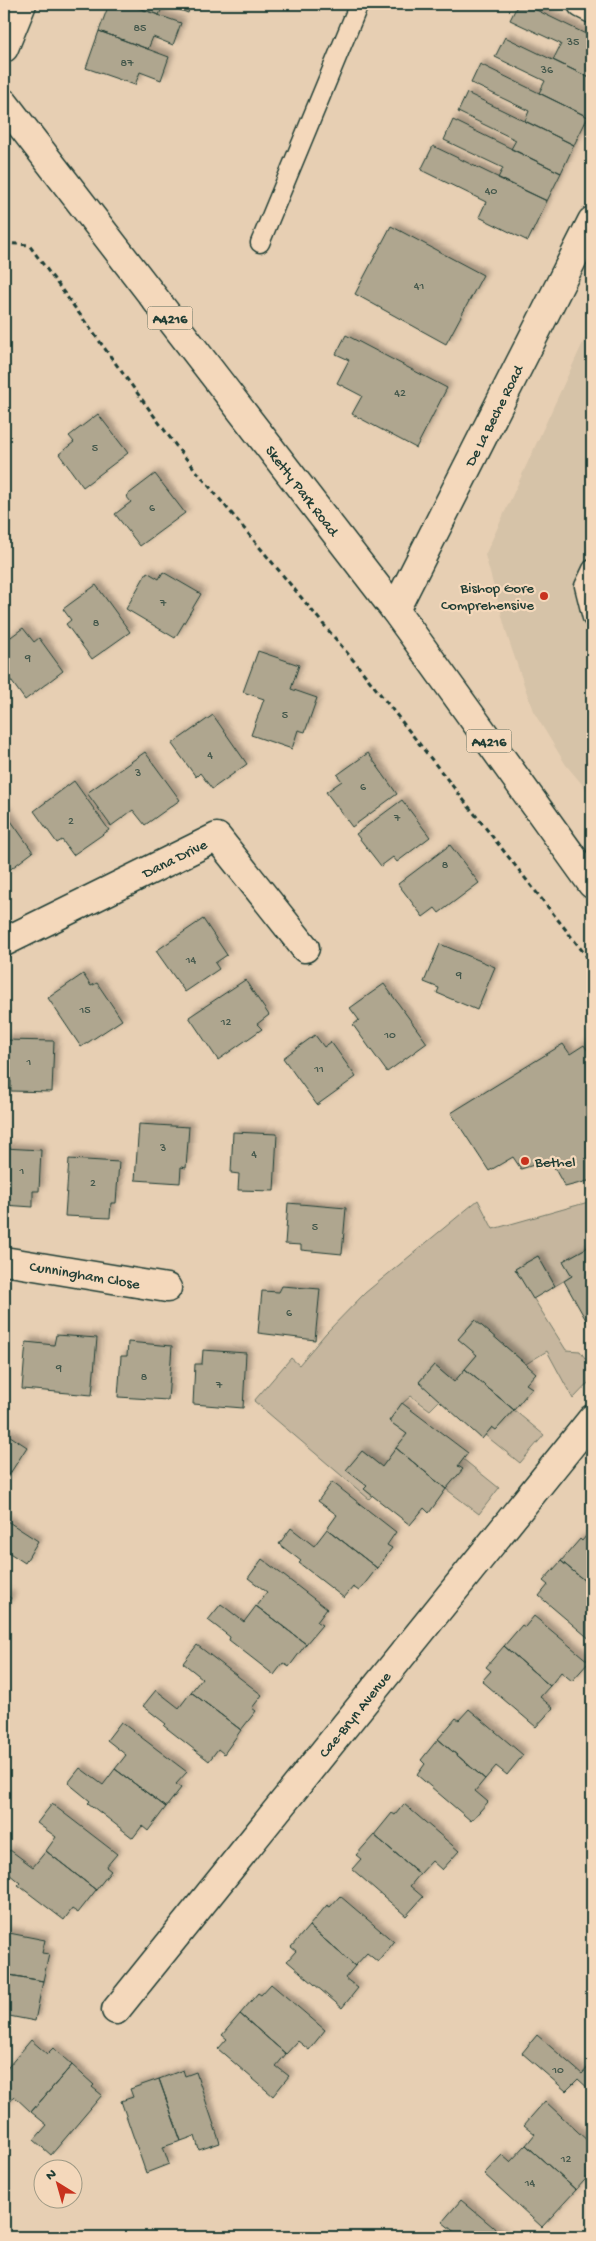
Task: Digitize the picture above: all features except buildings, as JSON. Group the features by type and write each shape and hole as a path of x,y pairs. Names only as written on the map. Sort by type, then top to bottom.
{"street":[{"path":"4,48 22,4"},
{"path":"582,4 592,9"},
{"name":"Sketty Park Road","path":"4,103 395,610 592,884"},
{"name":"De La Beche Road","path":"395,610 592,221"},
{"name":"Dana Drive","path":"4,942 217,836 305,948"},
{"name":"Cunningham Close","path":"4,1261 168,1288"},
{"name":"Cae-Bryn Avenue","path":"116,2010 592,1419"}],"lane":[{"path":"260,243 360,4"},
{"path":"592,569 584,586 592,618"}],"path":[{"path":"4,243 29,245 179,450 358,666 592,963"}],"shaded area":[{"name":"Bishop Gore Comprehensive","path":"592,323 592,796 566,765 533,711 508,638 485,555"},
{"path":"478,1200 493,1229 592,1201 592,1250 590,1246 563,1261 572,1276 555,1286 538,1256 515,1269 566,1350 580,1351 592,1368 592,1379 573,1399 547,1351 526,1364 474,1320 459,1339 477,1355 454,1382 434,1365 419,1382 440,1400 430,1410 411,1396 389,1421 407,1434 382,1467 362,1451 347,1470 367,1486 364,1489 372,1496 369,1499 254,1401 291,1358 299,1365 326,1333 365,1293"},
{"path":"514,1410 544,1435 520,1463 485,1435 492,1427 496,1430"},
{"path":"463,1459 499,1488 479,1514 446,1489 462,1469 458,1466"}],"place":[{"name":"Bishop Gore Comprehensive","path":"544,596"},
{"name":"Bethel","path":"525,1161"}]}
